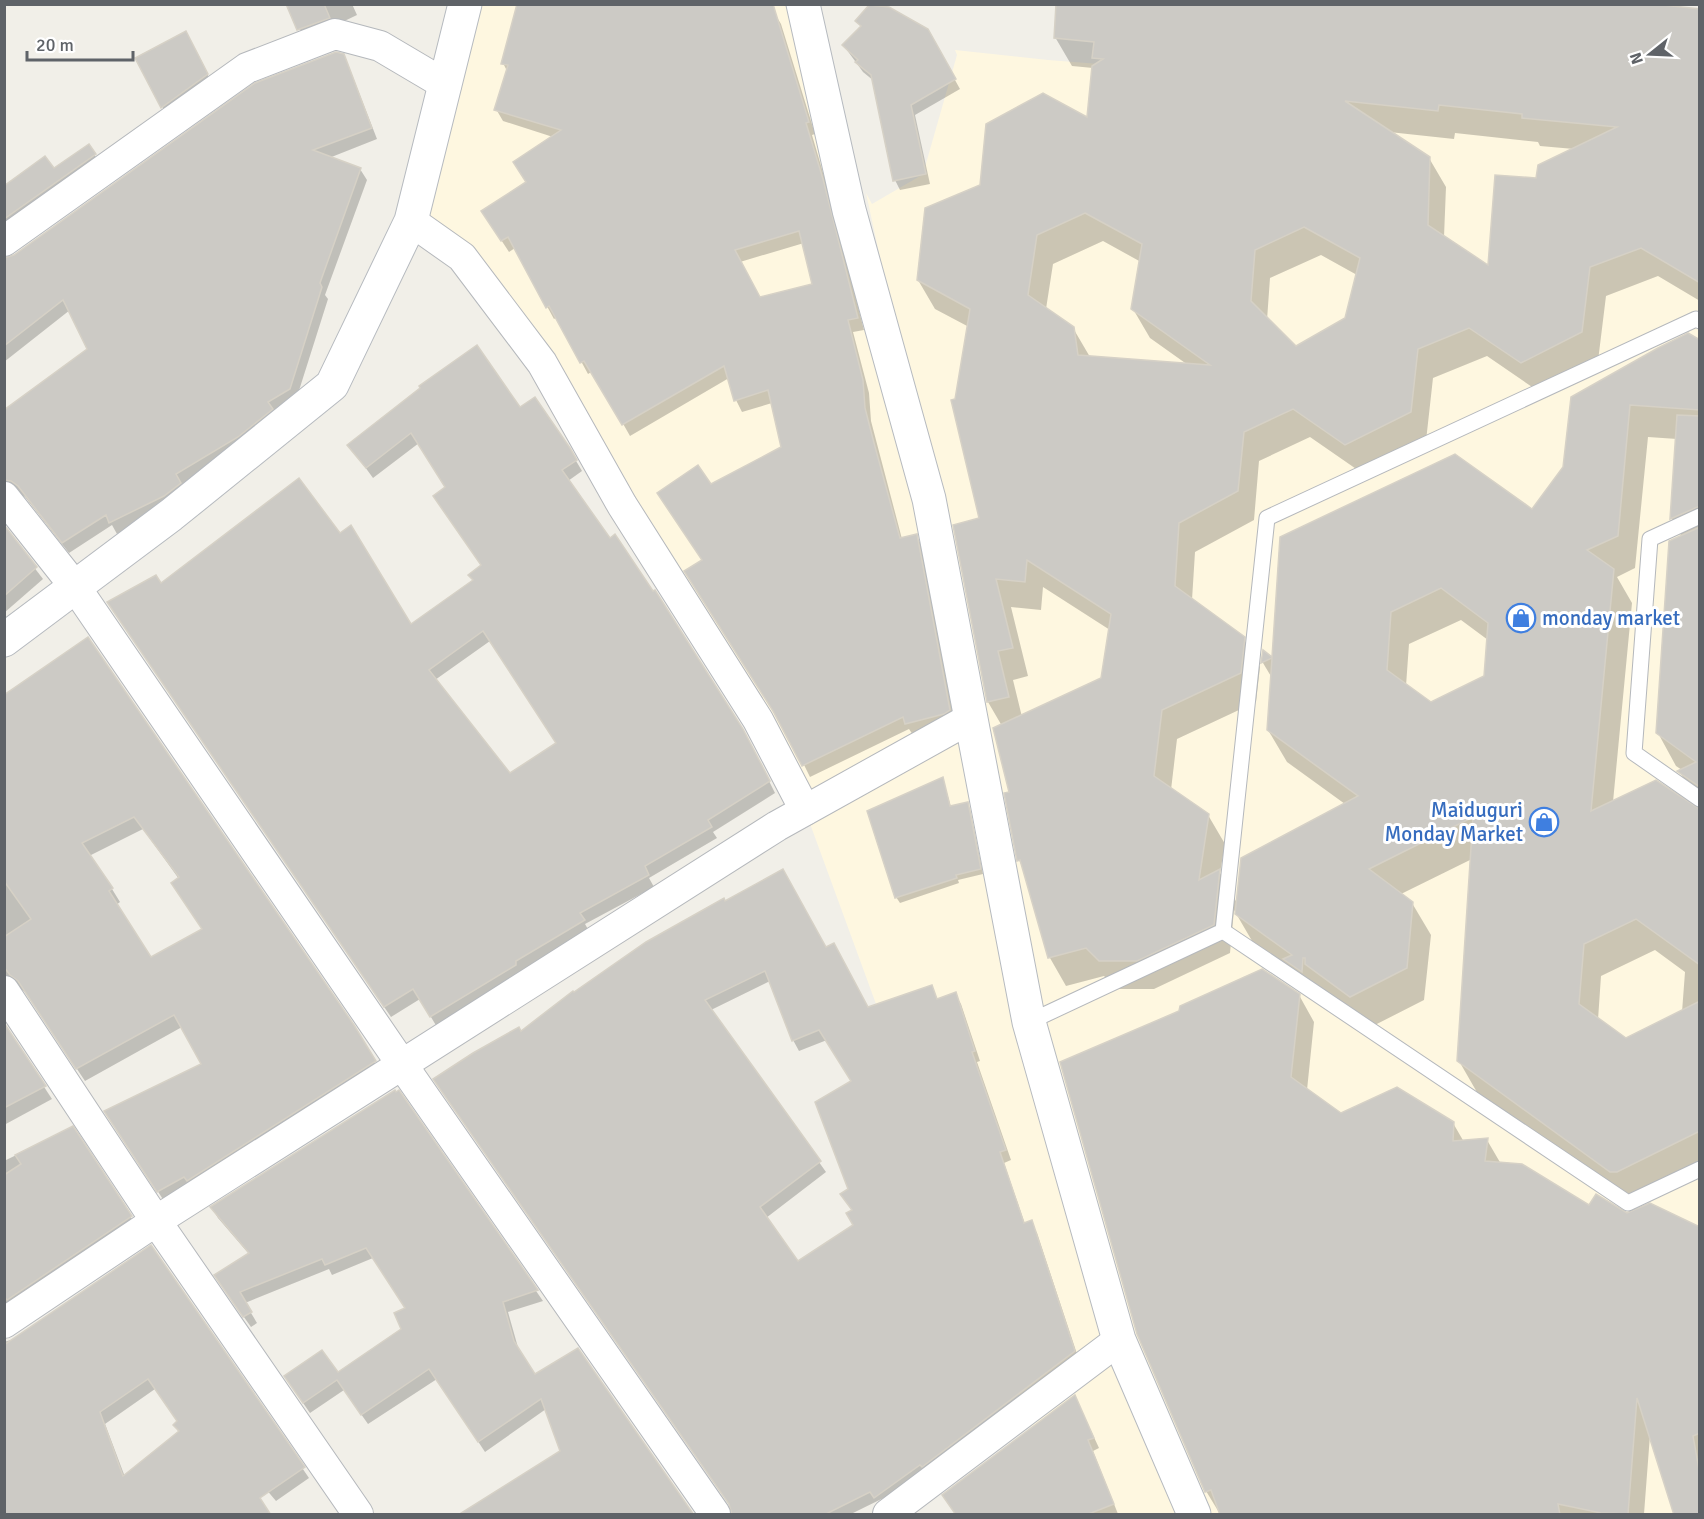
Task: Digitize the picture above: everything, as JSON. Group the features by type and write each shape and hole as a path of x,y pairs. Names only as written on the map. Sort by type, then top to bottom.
{"main road":[{"path":"4,640 171,515 332,385 411,221 465,4"},
{"path":"803,4 849,210 928,499 1029,1022 1119,1341 1194,1515"}],"street":[{"path":"4,241 247,68 335,34 380,46 446,85"},
{"path":"411,221 462,256 542,363 622,505 758,720 805,810"},
{"path":"4,497 76,588 403,1066 715,1515"},
{"path":"4,1323 156,1221 805,810 971,718"},
{"path":"4,991 156,1221 358,1515"},
{"path":"888,1515 1119,1341"}],"lane":[{"path":"1223,931 1267,518 1696,319 1700,321"},
{"path":"1700,516 1650,539 1634,753 1700,800"},
{"path":"1029,1022 1223,931"},
{"path":"1223,931 1628,1203 1700,1169"}],"shaded area":[{"name":"monday market","path":"459,5 789,5 1043,1007 866,193 872,204 927,172 925,167 957,55 955,50 1048,60 1699,111 1699,1514 1068,1514 1025,1411 805,810 542,363 411,221"}],"building":[{"path":"286,4 324,4 330,18 297,30"},
{"path":"517,4 773,4 809,122 806,123 823,179 858,318 848,320 863,380 865,408 874,443 900,538 917,534 950,710 944,714 905,724 903,717 802,766 773,711 684,571 702,560 657,493 698,465 711,484 781,447 768,390 734,401 724,366 622,425 584,361 580,363 549,306 546,308 508,237 501,241 481,211 526,182 513,162 561,130 494,110 508,65 501,64","holes":["799,231 812,284 760,297 735,250"]},
{"path":"1056,4 1654,4 1700,9 1700,283 1641,248 1590,267 1582,332 1521,363 1469,328 1418,349 1411,412 1345,445 1293,409 1244,432 1238,491 1179,523 1175,586 1245,637 1241,673 1162,710 1154,776 1209,814 1199,880 1220,869 1214,925 1137,961 1099,961 1086,948 1048,958 1020,860 1017,861 1004,793 1009,792 993,728 1101,678 1111,614 1027,560 1025,582 996,579 1013,648 998,651 1009,697 987,702 953,525 979,518 951,400 955,399 970,309 917,280 925,208 980,185 986,124 1043,93 1087,117 1092,66 1103,59 1092,58 1094,42 1054,38","holes":["1345,101 1438,111 1439,105 1522,114 1522,118 1617,127 1538,165 1536,178 1495,175 1488,265 1428,225 1430,157","1085,213 1142,244 1131,309 1210,365 1078,355 1074,327 1028,295 1037,235","1304,227 1360,258 1345,318 1296,346 1251,301 1255,250"]},
{"path":"869,5 889,7 928,29 956,79 911,105 926,174 893,181 871,75 855,62 858,60 842,45 861,26 855,21"},
{"path":"186,31 208,74 161,108 135,58"},
{"path":"336,52 344,54 372,128 313,150 361,168 320,283 322,287 290,389 268,402 273,409 238,437 176,474 181,483 164,496 109,523 106,515 62,543 18,486 11,481 4,480 4,410 87,349 63,300 4,346 4,258 14,255 255,83"},
{"path":"89,144 96,154 4,219 4,186 45,156 54,168"},
{"path":"1688,333 1700,340 1700,410 1630,405 1618,536 1587,550 1614,569 1591,811 1656,780 1700,809 1700,965 1636,919 1584,944 1579,1004 1626,1038 1700,1001 1700,1131 1617,1172 1610,1172 1457,1061 1473,817 1369,869 1413,902 1407,968 1350,997 1305,964 1305,958 1303,958 1302,972 1283,959 1292,955 1235,914 1241,858 1358,796 1267,730 1272,658 1261,663 1263,650 1272,657 1280,537 1455,454 1532,509 1563,467 1571,397","holes":["1441,588 1488,623 1484,676 1431,702 1387,670 1391,612"]},
{"path":"477,345 520,407 535,397 577,460 562,470 610,538 615,534 653,591 655,590 743,729 770,781 708,820 712,827 645,866 649,875 580,913 585,920 516,961 516,965 430,1017 413,989 384,1007 107,602 156,575 161,583 299,478 340,533 351,525 411,624 473,580 468,575 481,565 433,496 445,487 411,433 366,468 347,445 420,388 419,386","holes":["483,631 556,743 510,773 429,670"]},
{"path":"1677,415 1700,416 1700,506 1670,519"},
{"path":"4,525 37,567 4,596"},
{"path":"1700,527 1700,787 1677,771 1696,762 1656,733 1669,541"},
{"path":"88,637 354,1025 376,1061 187,1181 184,1177 157,1192 104,1111 201,1064 174,1015 76,1069 18,981 4,967 4,937 31,919 4,881 4,695","holes":["134,817 179,877 171,883 202,929 151,957 109,891 113,888 82,843"]},
{"path":"943,777 950,806 968,802 981,869 956,875 957,878 895,898 867,811"},
{"path":"783,869 826,947 834,943 868,1007 932,985 937,999 956,992 975,1051 972,1052 1006,1150 1000,1152 1024,1223 1032,1220 1075,1351 922,1467 920,1465 874,1498 870,1492 824,1515 732,1515 729,1504 433,1079 519,1027 521,1031 573,991 646,942 724,898 725,901","holes":["765,971 792,1041 819,1030 851,1081 815,1102 848,1189 840,1194 852,1210 846,1213 853,1225 798,1261 760,1207 821,1161 705,1000"]},
{"path":"1262,969 1300,994 1291,1077 1341,1113 1397,1087 1454,1122 1453,1141 1488,1138 1485,1161 1522,1164 1589,1205 1596,1194 1627,1213 1650,1203 1700,1227 1700,1433 1693,1436 1700,1475 1700,1515 1674,1515 1637,1398 1628,1514 1601,1513 1558,1504 1560,1515 1220,1515 1211,1490 1205,1492 1137,1334 1060,1062 1179,1011 1180,1006"},
{"path":"4,1023 46,1086 4,1108"},
{"path":"395,1090 396,1092 399,1090 538,1290 503,1302 514,1341 535,1374 578,1348 694,1515 458,1515 560,1451 541,1399 478,1442 429,1369 361,1415 337,1380 303,1403 284,1376 322,1350 338,1372 401,1329 394,1313 405,1308 366,1248 325,1265 322,1259 240,1292 252,1312 243,1317 214,1275 249,1253 210,1207"},
{"path":"73,1126 132,1216 7,1300 4,1296 4,1175 21,1164 15,1155"},
{"path":"151,1245 305,1467 260,1498 271,1515 4,1515 4,1345","holes":["148,1379 177,1421 173,1425 179,1431 123,1476 100,1412"]},
{"path":"1075,1395 1094,1438 1088,1440 1114,1504 1086,1515 956,1515 942,1495"}],"place":[{"name":"monday market","path":"1521,618"},
{"name":"Maiduguri Monday Market","path":"1544,822"}]}
